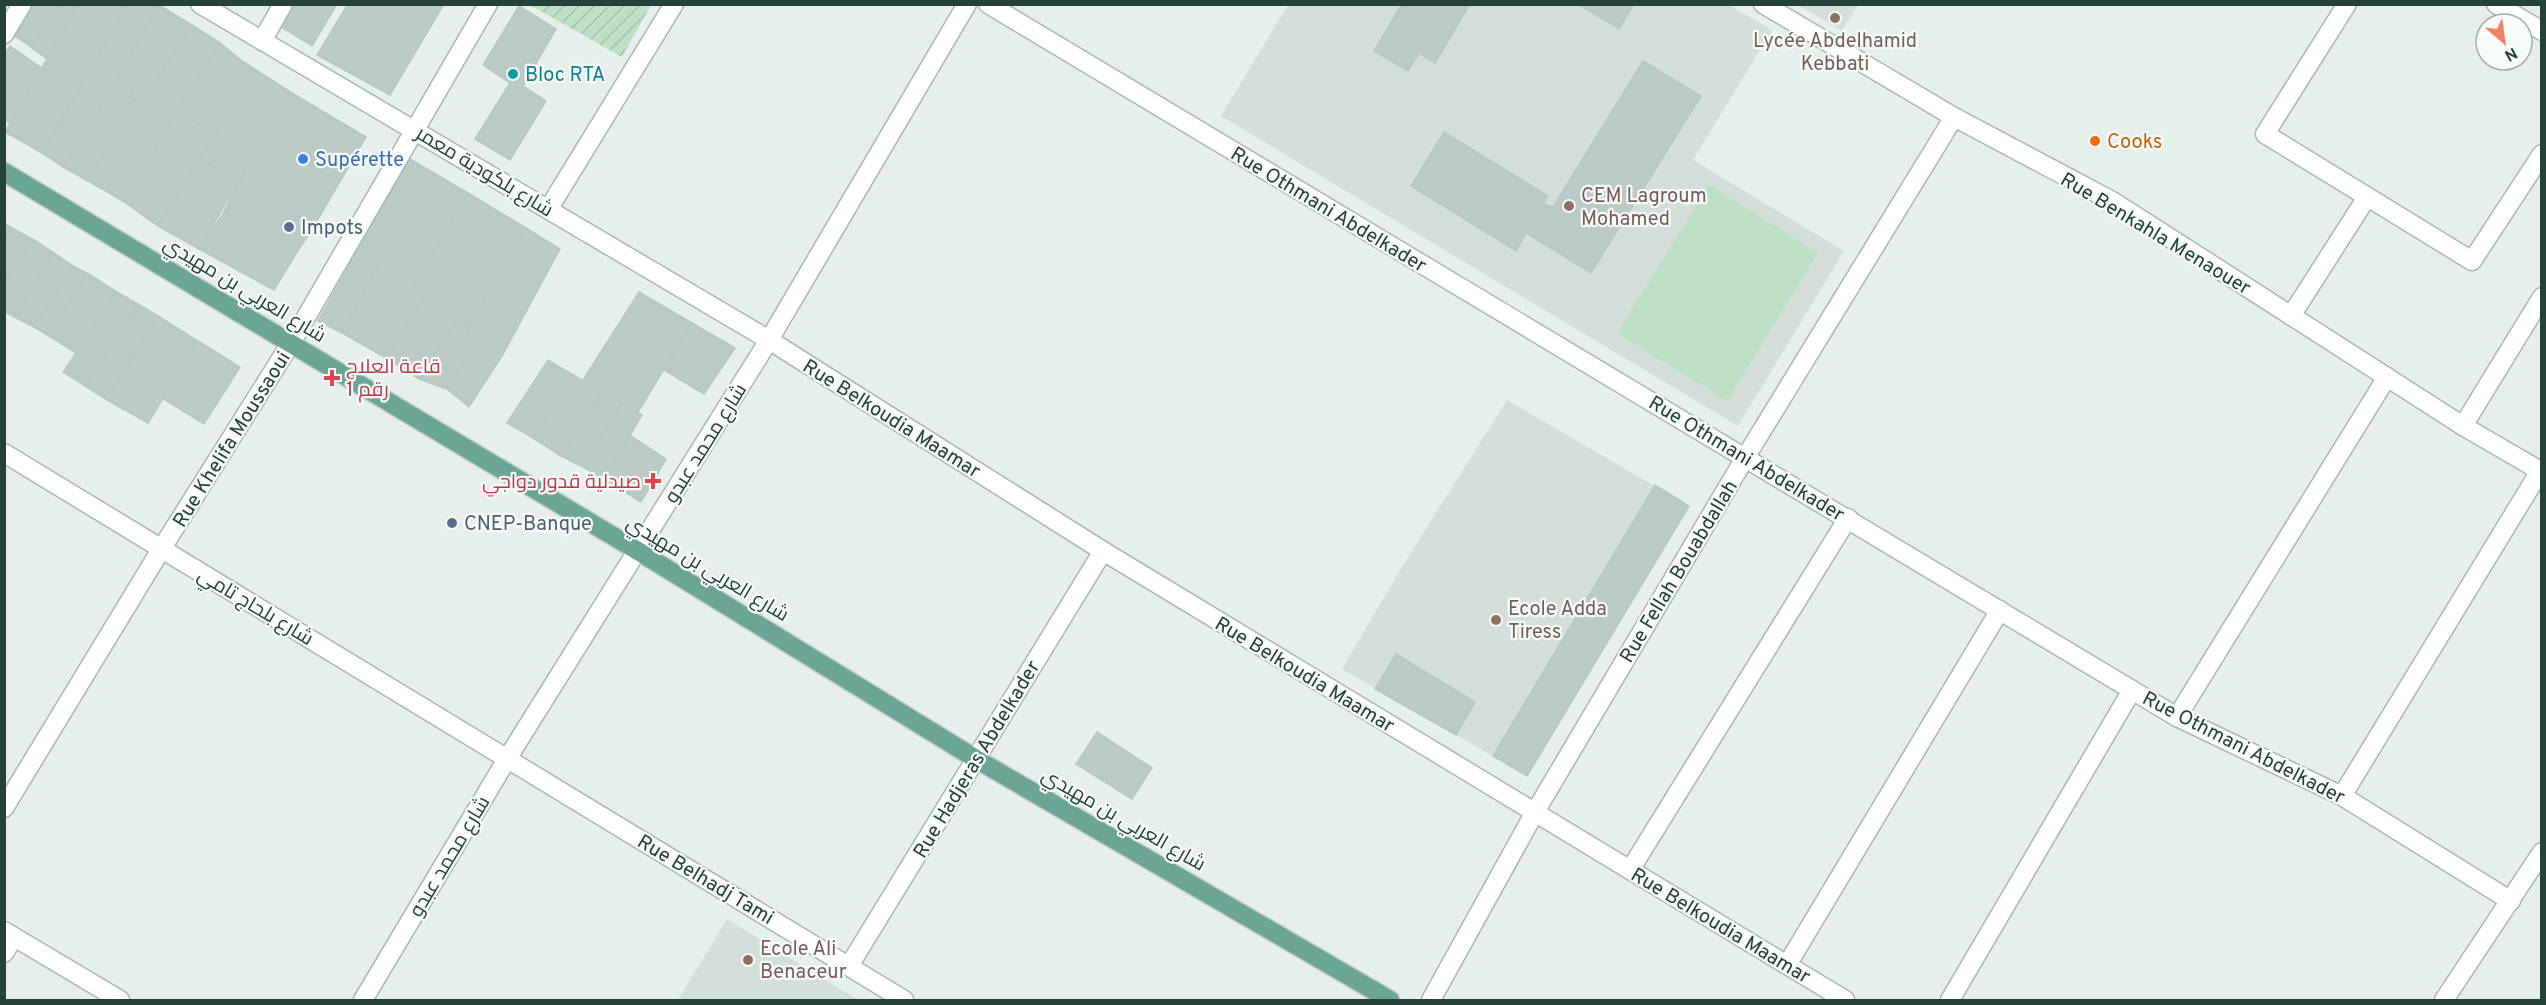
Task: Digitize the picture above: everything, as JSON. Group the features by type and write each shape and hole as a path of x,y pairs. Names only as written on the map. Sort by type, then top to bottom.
{"main road":[{"name":"شارع العربي بن مهيدي","path":"4,172 638,551 976,759 1390,1000"}],"street":[{"path":"4,34 22,4"},
{"name":"شارع بلكودية معمر","path":"200,4 769,340"},
{"path":"262,41 283,4"},
{"name":"Rue Khelifa Moussaoui","path":"4,808 162,548 291,343 488,4"},
{"path":"549,208 674,4"},
{"name":"شارع محمد عبدو","path":"363,1000 507,759 769,340 967,4"},
{"name":"Rue Othmani Abdelkader","path":"988,4 1848,518 2176,717 2342,796 2511,901"},
{"name":"Rue Benkahla Menaouer","path":"1763,4 1954,117 2114,202 2463,426 2541,472"},
{"path":"2347,4 2265,134 2472,261 2538,166"},
{"path":"2496,4 2541,31"},
{"name":"Rue Fellah Bouabdallah","path":"1431,1000 1535,812 1745,458 1954,117"},
{"path":"2291,316 2367,197"},
{"path":"2463,426 2541,297"},
{"name":"Rue Belkoudia Maamar","path":"769,340 1103,551 1845,1000"},
{"path":"2176,717 2386,377"},
{"name":"شارع بلحاج تامي","path":"4,453 507,759"},
{"path":"2342,796 2541,472"},
{"path":"1630,870 1848,518"},
{"name":"Rue Hadjeras Abdelkader","path":"849,966 1103,551"},
{"path":"1787,965 2000,610"},
{"path":"1950,1000 2132,690"},
{"name":"Rue Belhadj Tami","path":"507,759 904,1000"},
{"path":"2444,1000 2541,852"},
{"path":"4,953 9,934 120,1000"}],"shaded area":[{"name":"CEM Lagroum Mohamed","path":"1288,5 1729,5 1772,30 1693,160 1844,251 1738,426 1221,116"},
{"name":"Lycée Abdelhamid Kebbati","path":"1798,5 1858,5 1842,31"},
{"name":"Ecole Adda Tiress","path":"1507,400 1689,506 1527,776 1342,669 1400,570"},
{"name":"Ecole Ali Benaceur","path":"727,919 858,1000 678,1000"}],"green space":[{"path":"530,5 651,5 622,57"},
{"path":"1709,185 1818,253 1727,401 1617,333"}],"building":[{"path":"35,4 59,4 31,47 15,36"},
{"path":"59,4 79,4 47,59 31,47"},
{"path":"79,4 128,4 84,81 47,59"},
{"path":"128,4 159,5 102,106 78,91"},
{"path":"293,4 337,4 312,46 280,26"},
{"path":"348,4 444,4 390,95 317,55"},
{"path":"1402,4 1470,4 1435,63 1419,53 1408,71 1374,51"},
{"path":"1578,4 1634,4 1619,29"},
{"path":"159,5 192,25 154,85 138,80 130,97 112,88"},
{"name":"Bloc RTA","path":"519,6 556,29 523,86 546,101 510,160 475,139 510,83 483,65"},
{"path":"192,25 220,43 171,121 130,97 138,80 154,85"},
{"path":"220,43 242,61 200,124 176,113"},
{"path":"10,46 43,69 10,123 4,120 4,55"},
{"path":"47,59 84,81 42,153 5,132"},
{"path":"242,61 256,70 216,133 200,124"},
{"path":"1643,61 1701,96 1591,273 1526,233 1516,251 1411,186 1444,132 1548,196 1543,204 1553,207"},
{"path":"256,70 292,93 239,181 200,159"},
{"path":"112,88 171,121 158,146 121,125 88,181 63,167"},
{"path":"78,91 102,106 63,167 42,153"},
{"name":"Supérette","path":"292,93 366,137 314,226 239,181"},
{"path":"176,113 216,133 158,226 123,201"},
{"path":"121,125 158,146 123,201 88,181"},
{"path":"200,159 239,181 199,249 158,226"},
{"path":"410,159 468,193 439,243 380,210"},
{"path":"239,181 314,226 294,257 224,212"},
{"path":"468,193 526,228 469,326 411,290"},
{"path":"380,210 439,243 420,273 363,240"},
{"path":"224,212 294,257 274,290 199,249"},
{"path":"4,223 12,228 4,239"},
{"path":"12,228 34,240 4,283 4,239"},
{"path":"526,228 560,249 502,356 467,336 469,326"},
{"path":"34,240 54,253 14,317 4,311 4,283"},
{"path":"363,240 385,253 342,333 318,321"},
{"path":"54,253 73,266 34,327 14,317"},
{"path":"385,253 420,273 411,290 424,298 386,358 342,333"},
{"path":"73,266 87,273 49,336 34,327"},
{"path":"87,273 117,292 76,353 49,336"},
{"path":"117,292 138,304 85,386 63,372"},
{"path":"639,292 692,323 638,412 583,380"},
{"path":"424,298 458,319 419,379 386,358"},
{"path":"138,304 158,316 107,400 85,386"},
{"path":"158,316 198,341 148,423 107,400"},
{"path":"458,319 469,326 467,336 476,342 447,389 419,379"},
{"path":"692,323 735,348 704,394 664,370"},
{"path":"198,341 240,367 204,424 162,398"},
{"path":"476,342 502,356 469,407 447,389"},
{"path":"548,360 573,375 533,438 507,423"},
{"path":"573,375 602,392 561,456 533,438"},
{"path":"602,392 622,403 583,467 561,456"},
{"path":"622,403 642,415 604,479 583,467"},
{"path":"630,435 666,459 641,502 604,479"},
{"path":"1655,485 1689,506 1527,776 1493,756"},
{"path":"1396,654 1475,702 1456,735 1375,689"},
{"path":"1097,732 1152,768 1132,799 1076,764"}],"place":[{"name":"Lycée Abdelhamid Kebbati","path":"1835,18"},
{"name":"Bloc RTA","path":"513,74"},
{"name":"Cooks","path":"2095,141"},
{"name":"Supérette","path":"303,159"},
{"name":"CEM Lagroum Mohamed","path":"1569,206"},
{"name":"Impots","path":"289,227"},
{"name":"قاعة العلاج رقم 1","path":"332,378"},
{"name":"صيدلية قدور دواجي","path":"653,481"},
{"name":"CNEP-Banque","path":"452,523"},
{"name":"Ecole Adda Tiress","path":"1496,620"},
{"name":"Ecole Ali Benaceur","path":"748,960"}]}
